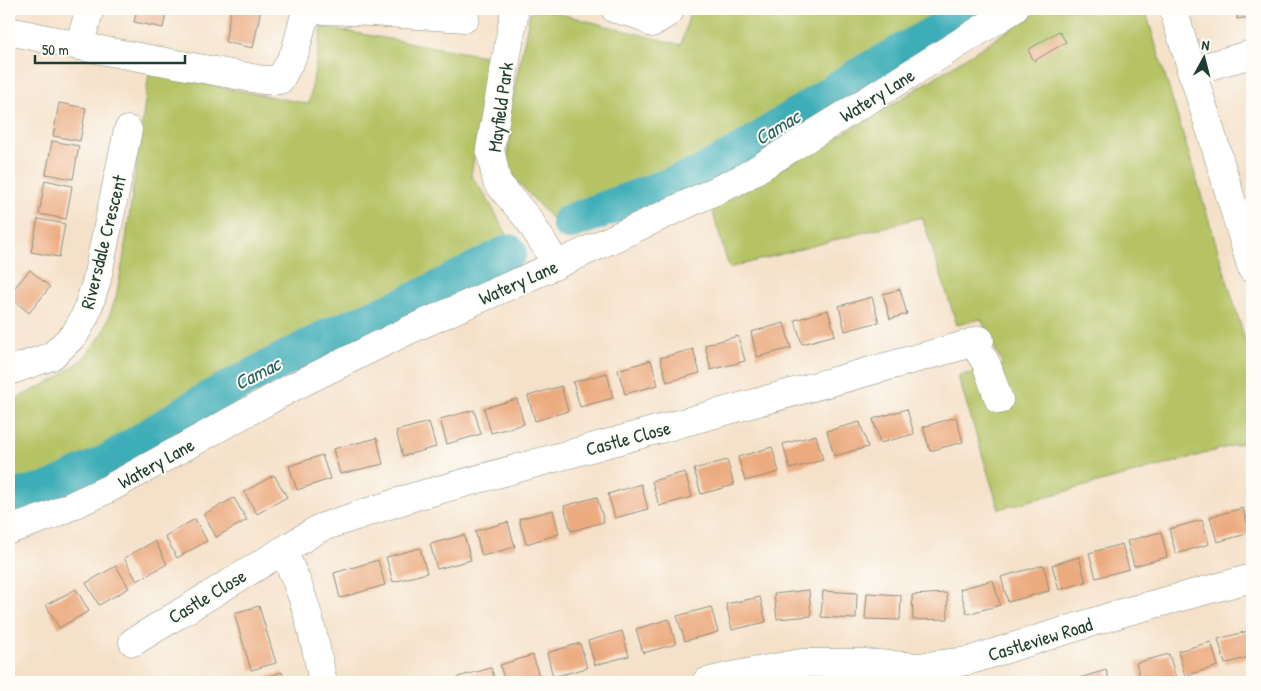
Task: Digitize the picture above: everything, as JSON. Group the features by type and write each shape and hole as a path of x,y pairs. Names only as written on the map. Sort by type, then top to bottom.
{"street":[{"path":"79,46 90,9"},
{"name":"Mayfield Park","path":"515,9 490,149 497,182 529,220 550,257"},
{"path":"615,9 632,12 644,17 661,16"},
{"name":"Watery Lane","path":"9,530 49,516 108,489 291,388 409,330 550,257 743,178 1014,9"},
{"path":"1173,9 1252,269"},
{"path":"9,31 263,80 280,80 295,52 304,18 308,11 354,11 465,18"},
{"path":"1192,71 1252,54"},
{"name":"Riversdale Crescent","path":"9,371 52,356 75,334 86,314 96,283 128,130"},
{"name":"Castle Close","path":"133,642 320,528 413,497 977,341 999,400"},
{"path":"282,551 304,600 323,682"},
{"name":"Castleview Road","path":"706,682 801,663 864,663 919,667 968,661 1125,612 1252,578"}],"green space":[{"path":"691,9 962,9 832,85 692,171 626,191 553,220 516,180 508,168 508,148 512,131 506,129 530,13 545,10 681,45"},
{"path":"1042,9 1145,9 1252,363 1252,440 999,509 958,376 1003,365 981,319 957,325 922,217 729,268 712,209 890,106"},
{"path":"322,27 490,57 471,175 488,200 511,242 468,263 424,290 387,304 333,329 206,392 105,454 53,480 9,491 9,402 56,379 83,359 103,333 116,297 123,261 149,73 309,104"}],"building":[{"path":"137,9 167,9 163,28 134,22"},
{"path":"231,9 261,9 253,48 225,42"},
{"path":"1238,9 1252,9 1252,17 1237,19"},
{"path":"1059,31 1066,42 1034,61 1028,50"},
{"path":"59,103 86,108 80,141 53,136"},
{"path":"52,141 79,146 73,179 46,174"},
{"path":"45,180 72,186 66,219 39,214"},
{"path":"38,219 65,224 59,257 31,252"},
{"path":"30,270 50,287 29,313 9,294"},
{"path":"900,289 907,314 890,319 883,294"},
{"path":"872,297 879,322 845,331 839,306"},
{"path":"828,310 835,335 802,344 795,320"},
{"path":"784,323 791,348 757,357 751,332"},
{"path":"738,336 745,361 711,370 705,345"},
{"path":"693,349 700,373 667,382 660,358"},
{"path":"651,360 658,385 625,394 618,370"},
{"path":"607,373 613,398 580,407 573,382"},
{"path":"561,386 568,411 535,421 528,396"},
{"path":"517,399 524,424 491,433 484,408"},
{"path":"907,409 914,434 880,443 873,419"},
{"path":"474,410 481,434 447,444 440,419"},
{"path":"956,417 963,442 930,451 923,427"},
{"path":"429,422 436,447 403,456 396,431"},
{"path":"860,422 868,447 834,456 827,431"},
{"path":"816,435 823,460 790,469 783,444"},
{"path":"377,438 383,464 340,474 333,449"},
{"path":"772,447 779,472 745,481 738,457"},
{"path":"322,455 330,479 297,490 289,466"},
{"path":"727,460 734,485 701,494 694,469"},
{"path":"685,472 692,497 659,506 652,481"},
{"path":"274,475 287,497 257,514 244,492"},
{"path":"641,484 648,509 615,518 608,494"},
{"path":"597,497 604,522 571,531 564,506"},
{"path":"234,498 247,520 216,537 204,514"},
{"path":"1243,508 1250,533 1217,542 1210,517"},
{"path":"553,510 559,534 526,544 519,519"},
{"path":"195,519 207,541 177,558 165,536"},
{"path":"1202,520 1209,544 1176,554 1169,529"},
{"path":"508,522 515,547 482,556 475,531"},
{"path":"1161,532 1167,557 1134,566 1127,541"},
{"path":"464,535 471,560 437,569 430,544"},
{"path":"155,541 167,564 137,581 124,558"},
{"path":"1122,544 1129,569 1096,578 1089,553"},
{"path":"420,548 427,573 393,582 386,557"},
{"path":"1079,557 1086,582 1059,590 1052,565"},
{"path":"378,560 385,585 340,598 334,573"},
{"path":"1044,565 1049,591 1008,602 1001,577"},
{"path":"116,566 129,588 99,605 86,583"},
{"path":"993,580 1000,605 967,614 960,589"},
{"path":"76,589 89,611 59,628 46,605"},
{"path":"809,590 811,616 777,619 774,594"},
{"path":"823,591 857,593 856,619 821,617"},
{"path":"867,593 901,595 900,620 865,619"},
{"path":"947,593 948,619 913,620 912,595"},
{"path":"760,597 766,622 732,630 726,604"},
{"path":"259,606 276,663 251,670 234,613"},
{"path":"711,607 718,632 685,641 677,616"},
{"path":"669,619 676,644 643,653 636,629"},
{"path":"1252,630 1252,656 1225,664 1218,639"},
{"path":"622,631 629,656 595,665 588,641"},
{"path":"1211,642 1218,666 1185,676 1178,651"},
{"path":"580,643 587,668 553,677 547,653"},
{"path":"1169,654 1176,678 1163,682 1141,682 1136,663"},
{"path":"533,655 540,680 533,682 505,682 500,665"},
{"path":"491,668 496,682 459,682 458,677"},
{"path":"1106,670 1110,682 1074,682 1073,680"},
{"path":"282,672 285,682 258,682 257,680"}],"waterway":[{"name":"Camac","path":"569,222 698,175 737,154 854,78 960,19 974,9"},
{"name":"Camac","path":"9,498 52,488 107,462 208,399 333,334 427,294 509,252"}]}
